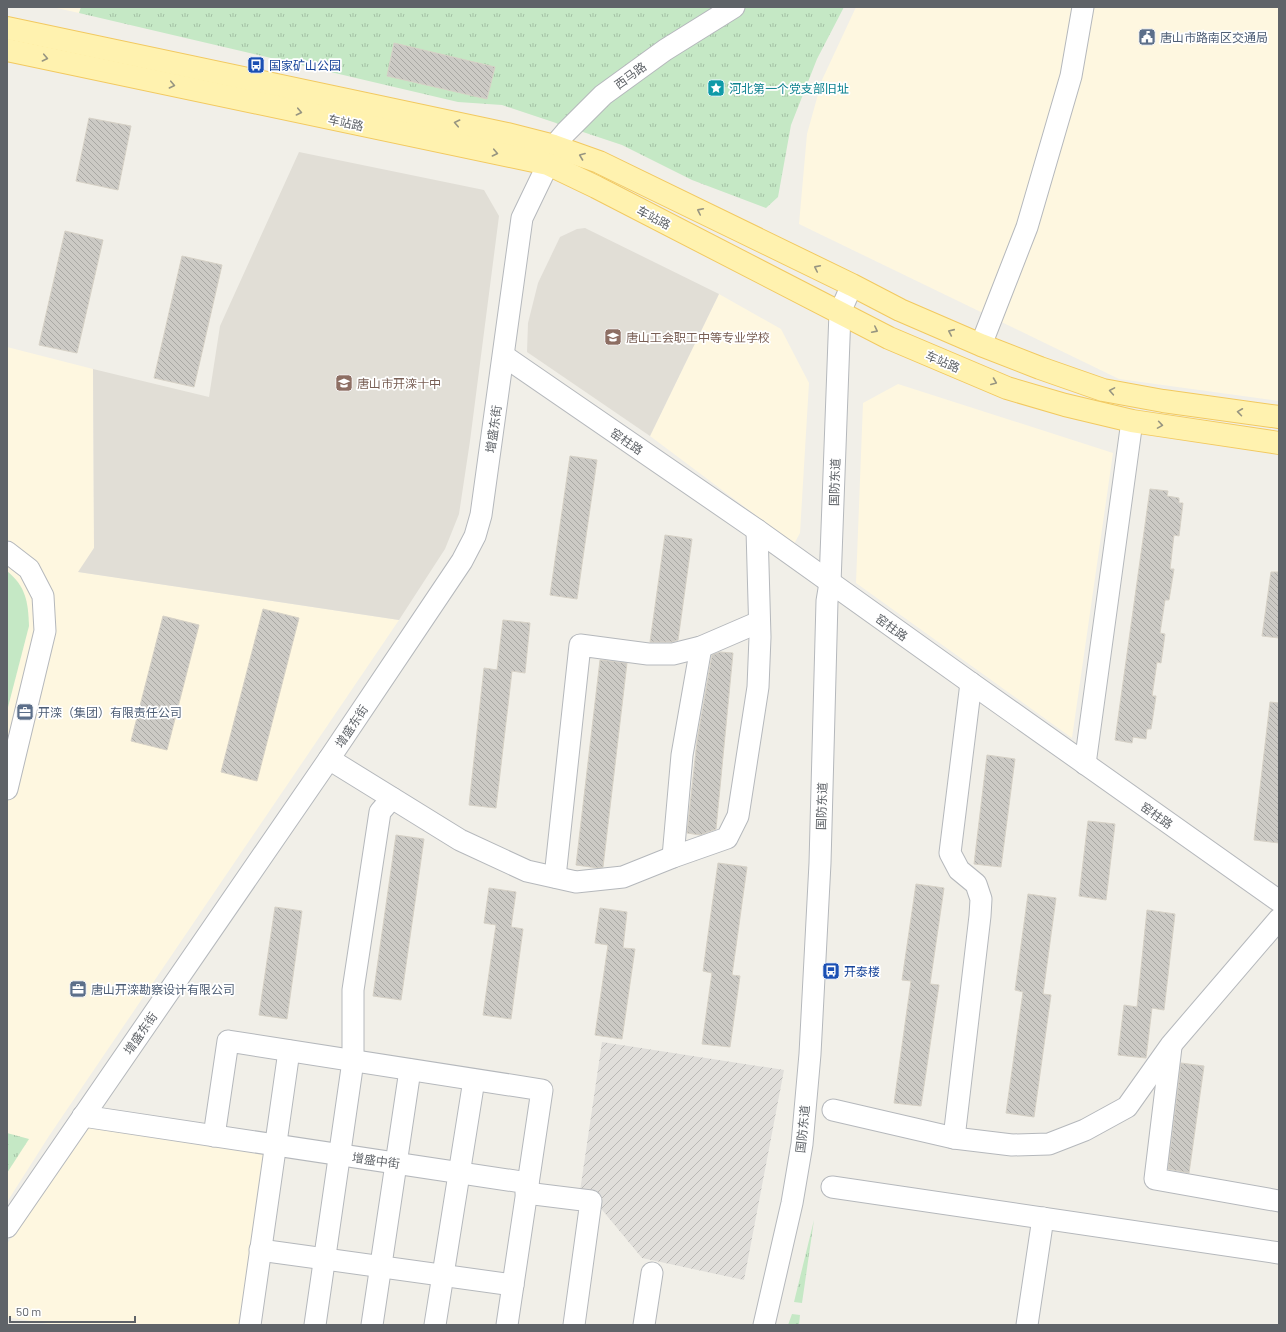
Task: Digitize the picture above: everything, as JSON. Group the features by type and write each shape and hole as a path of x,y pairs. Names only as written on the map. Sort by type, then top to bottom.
{"main road":[{"name":"车站路","path":"7,28 492,131 551,155 596,187 896,341 1007,388 1065,405 1132,421 1279,443"},
{"name":"车站路","path":"7,50 551,155 599,162 852,285 900,310 981,345 1040,368 1102,390 1279,417"}],"street":[{"name":"西马路","path":"551,155 603,95 665,50 734,7"},
{"path":"981,345 1027,227 1071,76 1083,7"},
{"name":"增盛东街","path":"7,1227 329,759 462,561 475,536 481,515 522,218 551,155"},
{"name":"国防东道","path":"764,1325 792,1203 802,1144 810,1054 820,863 827,601 830,583 840,312 852,285"},
{"name":"窑柱路","path":"504,356 757,530 971,684 1279,901"},
{"path":"1085,764 1132,421"},
{"path":"329,759 460,840 527,871 576,882 623,877 673,856 727,838 738,816 758,687 759,622 757,530"},
{"path":"7,552 29,569 43,596 45,630 8,783"},
{"path":"555,877 580,645 648,654 673,654 701,648 759,622"},
{"path":"673,856 682,755 701,648"},
{"path":"954,1138 981,905 981,899 976,884 958,870 950,853 971,684"},
{"path":"315,1325 354,1061 352,990 380,812 392,798"},
{"path":"833,1110 954,1138 1012,1146 1049,1144 1085,1130 1127,1107 1171,1046 1279,919"},
{"path":"214,1136 228,1041 542,1090 507,1325"},
{"path":"1171,1046 1155,1179 1279,1201"},
{"path":"250,1325 289,1051"},
{"path":"372,1325 410,1070"},
{"path":"435,1325 474,1080"},
{"name":"增盛中街","path":"83,1116 460,1172 591,1201 574,1325"},
{"path":"832,1187 1279,1252"},
{"path":"1027,1325 1043,1218"},
{"path":"260,1250 513,1285"},
{"path":"644,1325 652,1273"}],"shaded area":[{"path":"52,7 81,7 79,13"},
{"path":"856,7 1279,7 1279,401 1119,379 799,224 807,134 822,80"},
{"name":"唐山市开滦十中","path":"299,152 484,190 499,216 459,514 445,549 399,620 78,572 94,548 93,369 209,397 220,326"},
{"name":"唐山工会职工中等专业学校","path":"585,228 719,294 650,436 527,352 528,323 538,283 560,237 577,229"},
{"path":"719,294 781,329 809,383 800,533 794,544 650,436"},
{"name":"唐山开滦勘察设计有限公司","path":"7,347 93,369 94,548 79,572 399,620 49,1136 7,1202"},
{"path":"898,384 1113,453 1072,738 856,583 863,403"},
{"path":"602,1042 784,1070 744,1280 642,1258 598,1205 599,1194 580,1191"},
{"path":"89,1122 271,1149 244,1325 54,1325 7,1317 7,1244"}],"green space":[{"path":"81,7 844,7 817,59 791,125 778,197 766,208 692,180 622,145 502,105 458,102 79,13"},
{"path":"7,571 18,583 25,595 29,626 7,711"},
{"path":"7,1133 29,1139 7,1173"},
{"path":"814,1220 802,1303 794,1302"},
{"path":"792,1314 800,1315 799,1325 788,1325"}],"building":[{"path":"394,43 495,67 487,99 387,76"},
{"path":"89,118 131,126 118,190 76,181"},
{"path":"65,231 103,240 77,353 39,345"},
{"path":"182,256 222,265 194,387 154,378"},
{"path":"570,456 597,460 577,599 550,595"},
{"path":"1150,489 1168,491 1167,496 1179,498 1179,503 1183,503 1179,536 1174,535 1170,569 1174,569 1169,600 1165,600 1160,633 1165,634 1161,663 1157,662 1152,696 1156,696 1151,729 1147,729 1146,739 1133,737 1132,743 1115,740"},
{"path":"665,535 692,539 678,640 672,642 650,642"},
{"path":"1271,572 1279,572 1279,638 1262,636"},
{"path":"263,609 299,618 257,781 221,772"},
{"path":"163,616 199,625 167,750 131,741"},
{"path":"503,620 530,623 525,673 512,671 496,808 469,805 484,668 497,670"},
{"path":"720,652 733,653 716,829 700,835 687,833 697,741 712,655"},
{"path":"600,660 627,663 603,867 598,868 576,865"},
{"path":"1270,702 1279,703 1279,843 1254,840"},
{"path":"987,755 1015,759 1001,867 974,864"},
{"path":"1088,821 1115,824 1106,900 1079,896"},
{"path":"396,835 424,839 401,1000 373,996"},
{"path":"718,863 747,867 732,975 740,976 730,1047 702,1044 712,973 703,971"},
{"path":"916,884 944,888 930,984 939,985 921,1106 894,1103 911,981 902,980"},
{"path":"489,888 516,892 511,927 523,929 511,1019 483,1015 496,925 484,923"},
{"path":"1028,894 1056,898 1043,994 1051,995 1034,1117 1006,1113 1023,992 1015,990"},
{"path":"275,907 302,911 287,1019 259,1015"},
{"path":"600,908 627,912 623,948 635,949 622,1039 595,1035 608,945 595,943"},
{"path":"1147,910 1175,914 1164,1010 1152,1008 1146,1058 1118,1055 1124,1005 1137,1007"},
{"path":"1181,1063 1204,1066 1189,1173 1168,1169"}],"place":[{"name":"唐山市路南区交通局","path":"1147,37"},
{"name":"国家矿山公园","path":"256,65"},
{"name":"河北第一个党支部旧址","path":"716,88"},
{"name":"唐山工会职工中等专业学校","path":"613,337"},
{"name":"唐山市开滦十中","path":"344,383"},
{"name":"开滦（集团）有限责任公司","path":"25,712"},
{"name":"开泰楼","path":"831,971"},
{"name":"唐山开滦勘察设计有限公司","path":"78,989"}]}
